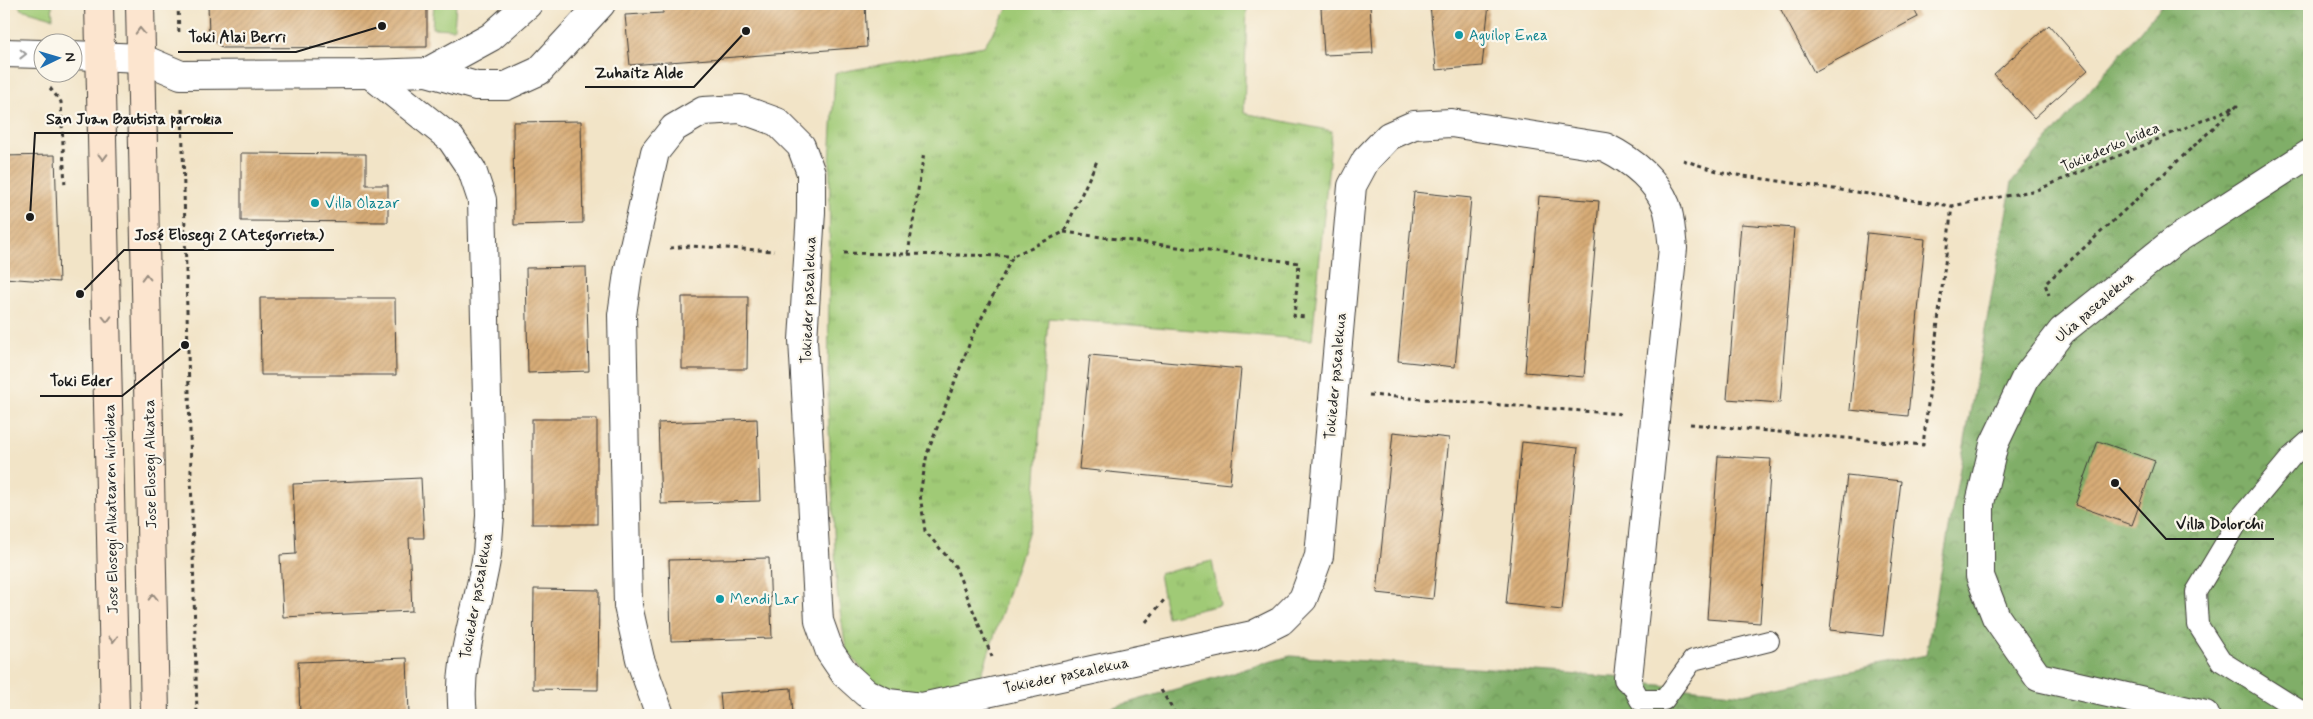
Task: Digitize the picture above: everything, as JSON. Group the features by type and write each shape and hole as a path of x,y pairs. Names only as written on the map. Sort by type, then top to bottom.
{"main road":[{"name":"Jose Elosegi Alkatearen hiribidea","path":"99,4 115,715"},
{"name":"Jose Elosegi Alkatea","path":"140,4 155,715"}],"street":[{"path":"427,72 491,37 528,4"},
{"path":"82,55 141,58 180,75 427,72 476,86 506,86 539,71 601,4"},
{"path":"4,53 32,54"},
{"name":"Tokieder pasealekua","path":"370,74 451,139 472,170 482,200 490,516 486,555 460,694 463,715"},
{"name":"Tokieder pasealekua","path":"660,715 640,658 628,606 623,306 628,273 655,152 674,128 704,111 742,109 777,122 801,146 811,173 812,212 803,340 819,621 830,652 845,674 866,693 888,703 922,707 1253,635 1281,622 1303,599 1319,556 1352,186 1366,160 1389,136 1414,125 1451,123 1605,147 1626,158 1652,180 1667,206 1673,248 1628,678"},
{"name":"Ulia pasealekua","path":"2205,715 2038,676 1996,617 1980,576 1980,503 1994,444 2026,377 2062,331 2174,241 2309,154"}],"lane":[{"path":"2307,715 2221,661 2198,625 2196,592 2241,518 2292,456 2309,441"},
{"path":"1628,678 1640,700 1664,700 1693,660 1769,641"}],"path":[{"path":"178,4 196,715"},
{"name":"Tokiederko bidea","path":"1683,160 1723,173 1952,206 2037,190 2237,106 2045,284 2062,331"},
{"path":"908,254 924,152"},
{"path":"1064,232 1097,161"},
{"path":"1685,423 1923,445 1952,206"},
{"path":"840,253 1014,256 1064,232 1299,264 1294,316 1309,318"},
{"path":"665,248 691,246 769,251"},
{"path":"995,663 955,566 925,531 920,494 927,454 972,337 1014,256"},
{"path":"1366,395 1626,415"},
{"path":"1157,683 1176,715"}],"green space":[{"path":"18,4 52,4 53,18 21,9"},
{"path":"434,4 456,4 454,29 432,28"},
{"path":"1011,4 1247,4 1244,113 1332,131 1312,340 1048,318 1033,518 980,679 919,695 873,684 846,649 837,591 828,409 830,163 835,73 984,46"},
{"path":"2163,4 2309,4 2309,715 1111,715 1110,708 1290,656 1628,678 1650,684 1743,694 1926,655 2012,182"},
{"path":"1212,561 1220,605 1167,617 1159,574"}],"building":[{"path":"208,4 427,4 427,47 222,48 209,36"},
{"path":"664,4 865,4 867,47 630,65 625,15 663,13"},
{"name":"Aguilop Enea","path":"1430,4 1489,4 1482,66 1436,70"},
{"path":"1784,4 1911,4 1918,17 1814,72 1779,6"},
{"path":"1370,5 1373,53 1324,55 1321,8"},
{"path":"2049,25 2088,70 2034,118 1994,74"},
{"path":"581,121 583,223 514,225 513,122"},
{"name":"Villa Olazar","path":"241,153 366,154 366,185 388,185 388,222 241,221"},
{"path":"55,155 59,282 4,278 4,156"},
{"path":"1414,192 1471,198 1455,367 1398,361"},
{"path":"1539,196 1599,201 1584,377 1525,372"},
{"path":"1741,224 1794,228 1780,403 1727,399"},
{"path":"1867,233 1925,239 1908,416 1850,410"},
{"path":"586,267 589,371 528,373 526,268"},
{"path":"682,297 748,297 747,369 682,369"},
{"path":"260,298 395,298 396,375 261,375"},
{"path":"1090,355 1241,369 1230,484 1079,469"},
{"path":"532,419 597,419 597,524 532,524"},
{"path":"757,419 760,501 661,504 658,423"},
{"path":"1393,432 1449,438 1433,599 1377,593"},
{"path":"2098,441 2155,461 2132,525 2075,505"},
{"path":"1522,442 1578,448 1562,610 1506,604"},
{"path":"1718,456 1771,459 1760,623 1707,619"},
{"path":"1847,475 1901,481 1883,636 1830,630"},
{"path":"421,478 424,538 409,538 412,611 283,617 280,555 296,554 293,484"},
{"name":"Mendi Lar","path":"769,558 772,638 671,641 669,560"},
{"path":"534,589 599,590 598,690 533,689"},
{"path":"407,658 409,715 300,715 298,662"},
{"path":"791,688 793,715 722,715 720,693"}],"place":[{"name":"Toki Alai Berri","path":"382,26"},
{"name":"Zuhaitz Alde","path":"746,31"},
{"name":"Aguilop Enea","path":"1459,35"},
{"name":"Villa Olazar","path":"315,203"},
{"name":"San Juan Bautista parrokia","path":"30,217"},
{"name":"José Elosegi 2 (Ategorrieta)","path":"80,294"},
{"name":"Toki Eder","path":"185,345"},
{"name":"Villa Dolorchi","path":"2115,483"},
{"name":"Mendi Lar","path":"720,599"}]}
